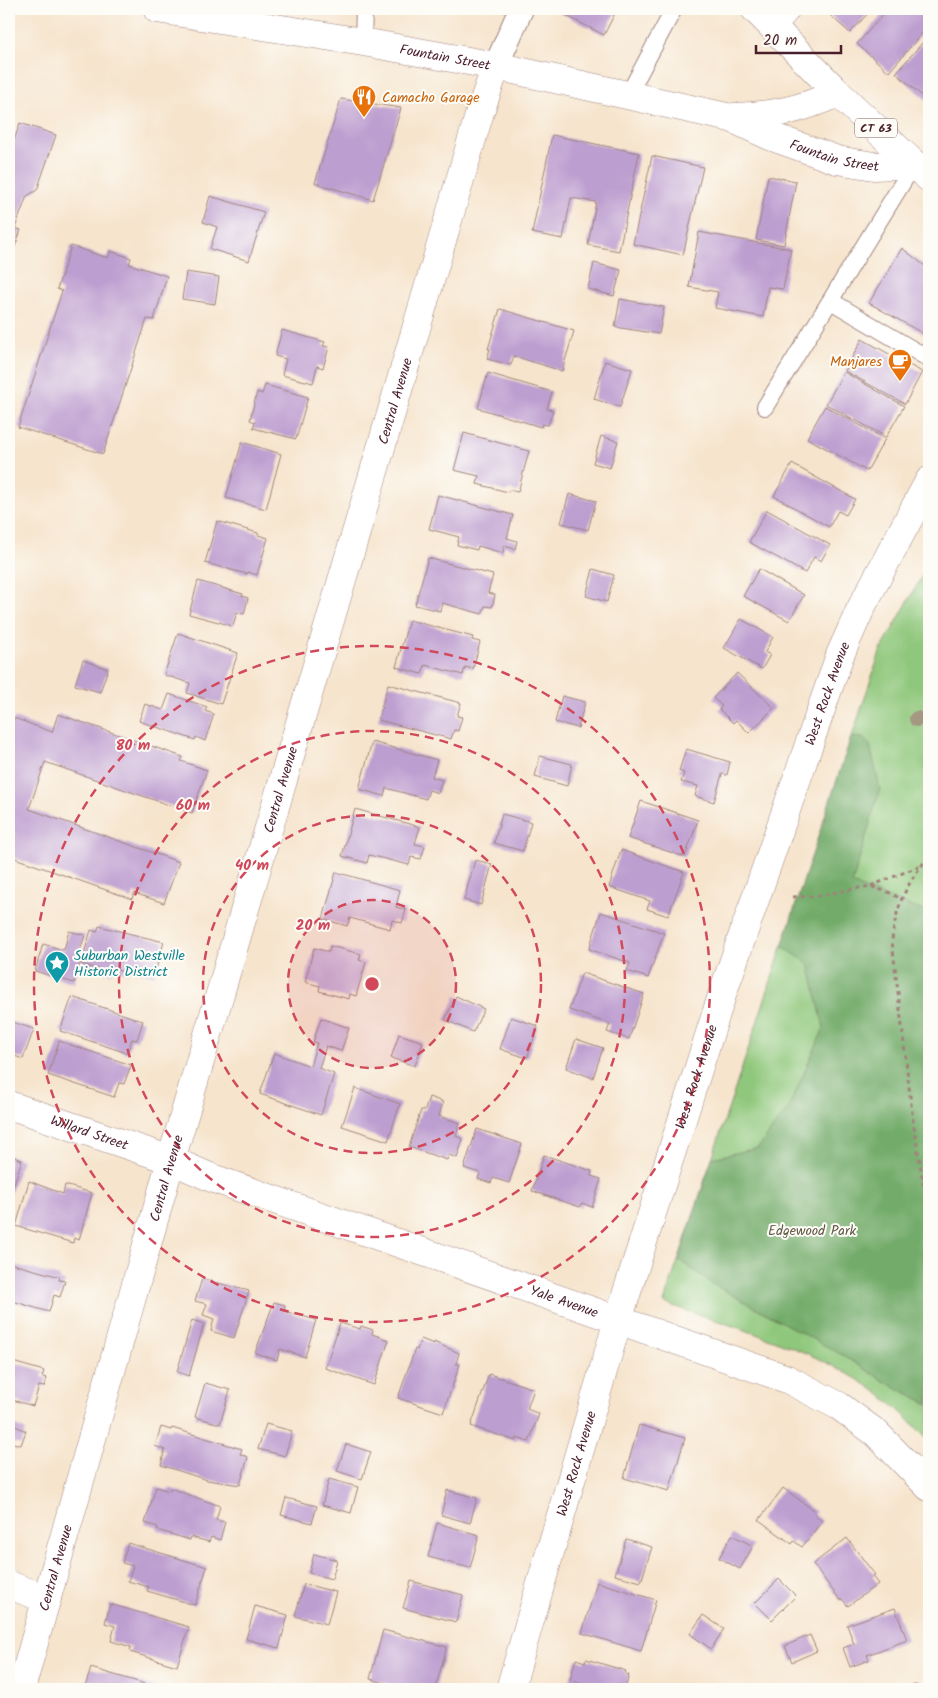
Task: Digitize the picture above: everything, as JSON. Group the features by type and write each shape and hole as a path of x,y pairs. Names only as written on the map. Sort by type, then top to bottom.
{"street":[{"name":"Fountain Street","path":"157,9 188,11 496,66 732,118 770,136 838,160 922,171"},
{"name":"Central Avenue","path":"20,1689 171,1160 478,121 496,66 521,9"},
{"name":"CT 63","path":"771,14 838,93 922,171"},
{"name":"Fountain Street","path":"732,118 769,115 803,108 838,93"},
{"name":"West Rock Avenue","path":"510,1689 618,1320 723,992 840,654 861,608 929,482"},
{"name":"Willard Street","path":"9,1105 171,1160"},
{"name":"Yale Avenue","path":"171,1160 212,1178 787,1378 839,1406 876,1433 929,1487"},
{"path":"9,1585 47,1599"}],"lane":[{"path":"363,42 364,9"},
{"path":"628,95 674,9"},
{"path":"765,407 831,301 922,171"},
{"path":"831,301 929,359"}],"path":[{"path":"929,856 920,866 901,900 895,916 892,941 913,1121 929,1218"},
{"path":"793,897 817,896 870,886 920,866"},
{"path":"870,886 893,894 901,900"}],"green space":[{"name":"Edgewood Park","path":"929,563 929,1441 886,1399 856,1378 804,1352 776,1341 664,1303 880,652"},
{"name":"Edgewood Park","path":"851,737 863,738 870,745 880,789 852,884 929,913 929,1404 887,1383 844,1356 714,1285 679,1260 712,1158 758,1148 788,1109 824,1028 809,964 782,946"}],"building":[{"path":"560,9 617,9 604,35 559,12"},
{"path":"823,9 872,9 850,33"},
{"path":"888,9 929,9 929,25 889,72 857,44"},
{"path":"929,35 929,102 896,73"},
{"path":"341,99 401,108 373,200 315,183"},
{"path":"20,123 56,135 37,190 27,196 15,228 21,230 9,263 9,155"},
{"path":"552,135 639,153 619,251 588,245 596,202 571,198 563,239 532,233"},
{"path":"652,156 703,167 683,255 633,244"},
{"path":"768,176 796,181 784,245 756,240"},
{"path":"210,196 264,212 249,261 210,249 217,227 203,222"},
{"path":"699,232 791,249 783,289 768,287 763,317 715,308 718,292 689,287"},
{"path":"71,246 108,258 110,251 131,258 129,264 167,276 154,320 147,319 103,454 18,427 62,291 57,289"},
{"path":"902,248 929,269 929,337 869,303"},
{"path":"594,263 621,270 614,296 588,289"},
{"path":"186,272 219,277 215,304 182,299"},
{"path":"620,299 664,307 659,334 615,327"},
{"path":"500,309 574,331 562,371 514,356 511,365 487,359 490,349 488,349"},
{"path":"282,330 325,342 323,346 329,347 323,368 317,366 313,383 282,375 286,359 275,356"},
{"path":"862,339 922,372 905,404 845,371"},
{"path":"605,361 632,369 620,407 594,399"},
{"path":"844,372 904,406 886,437 826,404"},
{"path":"488,373 552,392 547,409 553,410 548,425 542,424 541,427 478,408"},
{"path":"265,385 308,397 296,439 253,428 255,422 250,420 257,392 262,394"},
{"path":"825,406 885,439 867,471 807,438"},
{"path":"464,433 529,451 518,492 509,490 508,492 477,484 479,476 454,470"},
{"path":"601,436 618,441 610,468 593,463"},
{"path":"242,442 281,454 266,509 226,498"},
{"path":"792,464 855,499 846,515 838,511 829,527 774,496"},
{"path":"569,494 596,501 588,530 561,523"},
{"path":"438,495 513,515 507,538 517,541 515,549 504,546 503,553 478,546 477,550 457,545 459,537 429,529"},
{"path":"767,510 830,545 821,561 814,557 805,573 749,542"},
{"path":"217,521 258,533 258,535 268,538 257,575 205,563"},
{"path":"428,558 493,575 488,593 495,595 492,607 485,606 482,614 442,603 440,611 415,605"},
{"path":"593,569 614,575 607,602 586,596"},
{"path":"759,569 804,595 789,621 743,596"},
{"path":"198,581 243,594 242,596 248,598 244,614 237,612 233,626 189,614"},
{"path":"741,619 773,637 765,652 770,655 762,669 724,648"},
{"path":"409,620 473,637 472,640 480,642 473,669 465,667 463,675 425,665 422,674 396,667"},
{"path":"178,633 238,653 221,704 187,693 190,683 164,675"},
{"path":"83,660 108,669 100,692 75,685"},
{"path":"737,673 774,708 749,733 736,720 733,723 719,709 722,706 713,698"},
{"path":"388,684 461,703 457,716 462,717 458,731 454,730 451,739 378,720"},
{"path":"169,694 207,707 205,711 214,714 205,741 196,737 195,740 139,721 145,704 163,710"},
{"path":"562,696 585,702 578,728 555,722"},
{"path":"58,714 183,757 181,761 207,770 192,813 45,762 29,809 179,862 164,903 134,893 132,899 9,856 16,835 9,833 9,734 14,718 52,732"},
{"path":"372,742 437,760 432,777 442,780 438,793 429,790 426,799 386,788 384,796 359,789"},
{"path":"686,749 730,762 727,775 722,774 714,802 695,796 698,786 681,782 684,773 679,771"},
{"path":"540,756 572,764 567,786 535,777"},
{"path":"641,801 698,820 685,857 628,838"},
{"path":"355,809 420,827 415,844 425,846 421,859 411,857 409,865 369,855 367,863 342,856"},
{"path":"502,814 531,822 523,851 494,843"},
{"path":"621,850 684,872 668,916 647,909 650,901 609,887"},
{"path":"475,860 492,864 481,905 464,900"},
{"path":"336,872 400,890 396,907 406,910 402,923 392,920 390,929 350,918 347,926 323,919"},
{"path":"601,912 664,933 648,978 627,971 630,963 589,949"},
{"path":"99,926 164,942 154,976 129,969 128,973 113,969 112,973 81,964 91,930 97,932"},
{"path":"69,931 85,935 79,954 82,955 74,983 35,971 43,944 64,950"},
{"path":"330,946 361,954 359,960 366,962 356,996 350,994 349,999 319,991 320,986 305,982 314,948 329,952"},
{"path":"582,973 644,994 629,1039 607,1032 610,1024 569,1010"},
{"path":"456,996 484,1009 473,1032 445,1020"},
{"path":"72,997 143,1021 137,1040 132,1039 127,1053 60,1031"},
{"path":"511,1017 538,1026 527,1058 500,1049"},
{"path":"321,1018 349,1028 341,1051 326,1046 319,1068 334,1074 321,1115 260,1094 274,1053 310,1066 317,1043 313,1042"},
{"path":"9,1021 34,1029 23,1059 9,1054"},
{"path":"399,1034 423,1042 415,1066 391,1058"},
{"path":"576,1039 603,1048 593,1078 566,1068"},
{"path":"59,1041 131,1065 124,1084 119,1083 114,1097 48,1075"},
{"path":"355,1088 400,1104 388,1141 342,1126"},
{"path":"429,1097 443,1102 439,1116 460,1123 456,1136 463,1139 457,1158 449,1155 447,1160 409,1147 421,1110 425,1110"},
{"path":"477,1129 522,1144 509,1183 493,1178 491,1183 478,1179 480,1173 464,1168"},
{"path":"9,1155 22,1160 10,1195 9,1195"},
{"path":"544,1155 592,1171 591,1176 601,1179 592,1207 582,1203 580,1207 532,1191"},
{"path":"29,1181 63,1194 65,1185 92,1193 79,1240 74,1238 73,1243 16,1226"},
{"path":"9,1263 60,1277 59,1280 65,1281 60,1297 54,1295 49,1312 9,1300"},
{"path":"202,1279 249,1291 234,1338 211,1331 214,1319 203,1315 207,1304 195,1301"},
{"path":"274,1302 285,1305 284,1311 316,1320 305,1357 280,1349 277,1360 255,1353"},
{"path":"192,1320 204,1324 189,1376 177,1372"},
{"path":"340,1323 360,1329 361,1326 373,1330 372,1334 389,1340 374,1385 325,1368"},
{"path":"421,1339 434,1344 434,1342 459,1353 456,1364 460,1364 443,1413 398,1398 415,1349 417,1350"},
{"path":"9,1361 44,1371 42,1377 47,1378 44,1387 39,1386 33,1406 9,1399"},
{"path":"489,1374 534,1389 527,1409 539,1414 529,1442 517,1438 516,1441 471,1426"},
{"path":"205,1383 230,1390 220,1424 195,1417"},
{"path":"9,1423 26,1431 21,1445 13,1443 9,1455"},
{"path":"266,1424 292,1431 285,1456 258,1449"},
{"path":"639,1425 685,1438 669,1491 624,1478"},
{"path":"161,1427 171,1430 172,1428 242,1449 240,1454 248,1457 240,1485 207,1480 161,1465 165,1450 155,1446"},
{"path":"346,1444 371,1452 362,1479 337,1471"},
{"path":"329,1479 358,1487 351,1513 322,1505"},
{"path":"156,1487 169,1491 170,1488 220,1506 216,1520 225,1522 220,1540 211,1537 209,1542 191,1537 190,1540 157,1530 158,1527 145,1523"},
{"path":"783,1488 816,1512 814,1514 822,1521 802,1547 794,1541 792,1544 759,1520"},
{"path":"447,1490 477,1498 470,1523 441,1515"},
{"path":"286,1498 317,1506 312,1523 281,1515"},
{"path":"437,1523 479,1535 470,1568 428,1557"},
{"path":"732,1535 753,1546 740,1569 719,1558"},
{"path":"847,1538 875,1575 872,1576 878,1584 848,1606 842,1599 840,1600 813,1564"},
{"path":"626,1539 652,1547 641,1582 615,1575"},
{"path":"128,1543 207,1567 195,1605 147,1591 149,1587 128,1581 133,1566 122,1563"},
{"path":"314,1554 337,1560 332,1579 309,1573"},
{"path":"779,1579 796,1596 772,1620 755,1603"},
{"path":"411,1581 463,1595 456,1622 403,1608"},
{"path":"597,1582 656,1600 641,1651 582,1633"},
{"path":"304,1584 336,1592 327,1624 295,1616"},
{"path":"110,1604 189,1627 177,1666 130,1652 131,1647 111,1641 115,1626 105,1623"},
{"path":"255,1606 288,1615 279,1648 246,1639"},
{"path":"895,1608 907,1640 867,1655 869,1660 850,1667 843,1648 854,1644 847,1625"},
{"path":"703,1615 724,1629 711,1649 690,1634"},
{"path":"383,1630 447,1647 435,1689 407,1689 370,1679"},
{"path":"810,1635 817,1651 792,1662 785,1646"},
{"path":"576,1659 585,1662 586,1659 626,1671 625,1674 629,1675 625,1689 577,1689 579,1682 570,1680"},
{"path":"91,1668 162,1689 93,1689 85,1687"},
{"path":"917,1685 917,1689 876,1689 876,1687"}],"place":[{"name":"Camacho Garage","path":"364,118"},
{"name":"Manjares","path":"900,382"},
{"name":"Suburban Westville Historic District","path":"57,984"}]}
